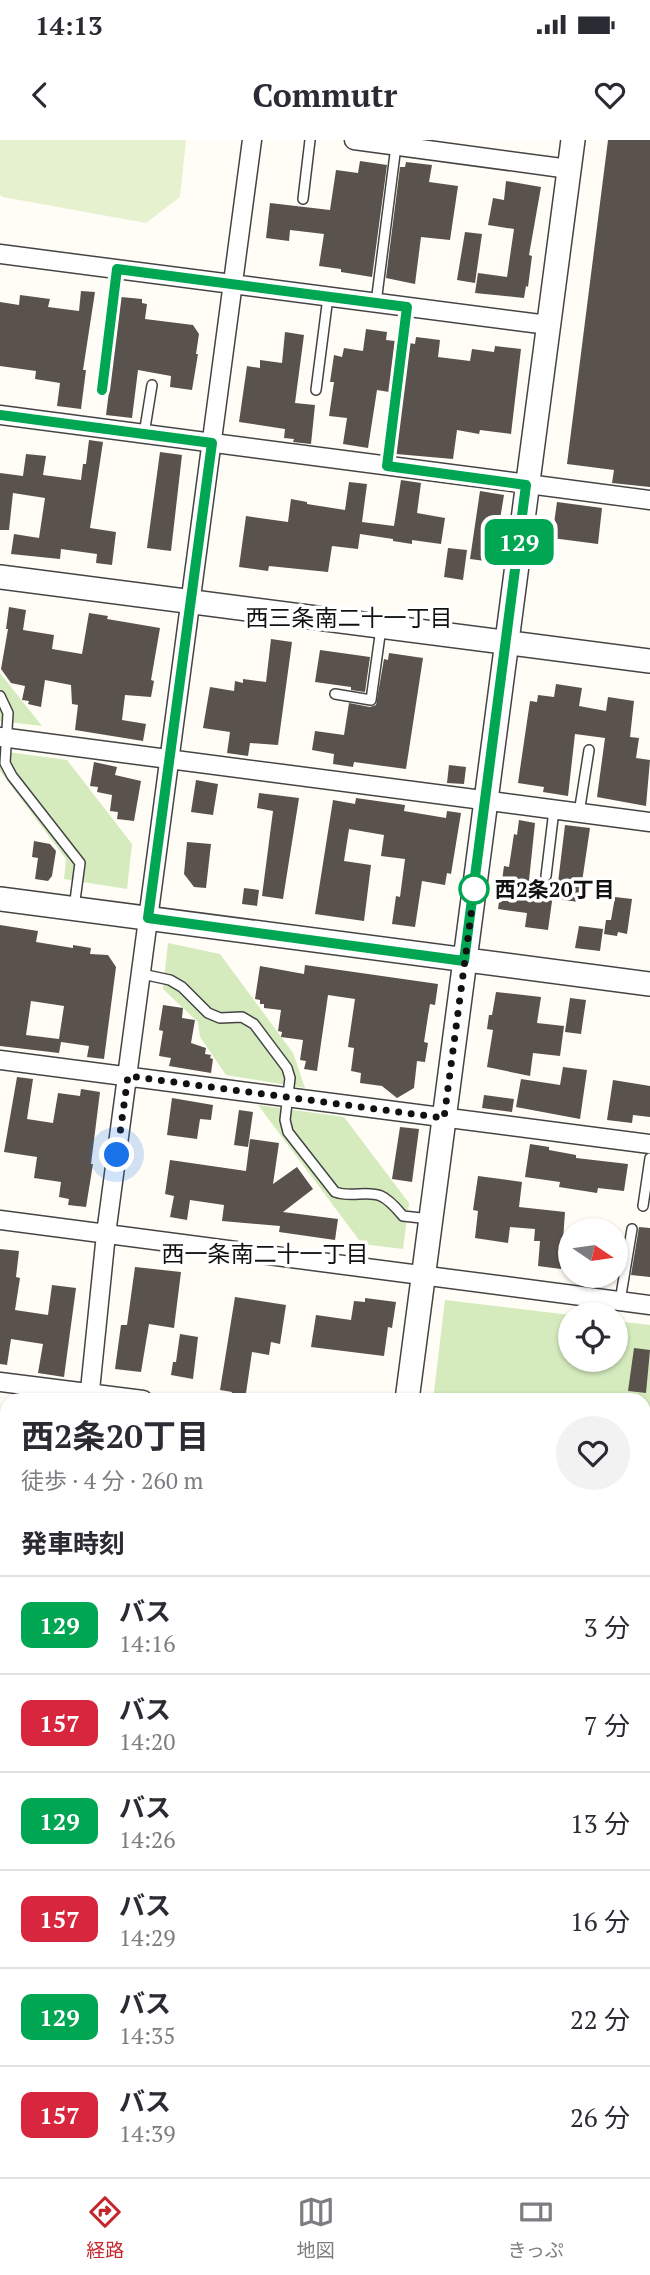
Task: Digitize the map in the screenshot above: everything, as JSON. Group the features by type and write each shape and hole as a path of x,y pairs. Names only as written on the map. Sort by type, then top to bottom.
{"street":[{"path":"89,1393 106,1234 252,140"},
{"path":"354,140 397,146 446,146 569,169"},
{"path":"408,1393 573,140"},
{"path":"0,254 548,325"},
{"path":"0,415 650,500"},
{"path":"0,577 650,660"},
{"path":"4,737 650,821"},
{"path":"0,899 650,984"},
{"path":"0,1060 650,1144"},
{"path":"0,1220 650,1305"},
{"path":"0,1382 65,1393"}],"lane":[{"path":"303,199 310,140"},
{"path":"376,303 397,146"},
{"path":"102,390 117,269"},
{"path":"316,390 328,297"},
{"path":"387,466 407,307"},
{"path":"144,434 152,385"},
{"path":"335,694 372,701 381,626"},
{"path":"0,695 8,713 4,737 5,763 12,776 80,863 74,908"},
{"path":"579,813 589,750"},
{"path":"546,876 554,810"},
{"path":"142,974 170,980 182,987 208,1013 220,1018 242,1017 254,1024 287,1068 290,1078 285,1119 288,1132 335,1192 346,1196 380,1195 403,1216 432,1219"},
{"path":"643,1206 650,1158"},
{"path":"620,1301 632,1229"}],"green space":[{"path":"0,140 186,140 180,197 146,223 3,197 0,195"},
{"path":"0,673 42,726 0,721"},
{"path":"0,751 67,760 132,844 127,889 64,879 66,859 0,771"},
{"path":"168,943 220,954 293,1053 305,1088 226,1075 200,1037 198,1022 163,989"},
{"path":"258,1105 344,1117 409,1203 403,1249 362,1244"},
{"path":"445,1300 558,1314 558,1372 628,1372 628,1322 650,1325 650,1393 434,1393"}],"building":[{"path":"608,140 650,140 650,487 612,483 614,470 567,464"},
{"path":"360,161 387,165 372,277 319,266 324,234 290,230 289,241 266,238 270,203 330,210 336,170 358,173"},
{"path":"406,162 432,165 429,182 458,186 450,240 421,237 415,284 386,278 400,167 405,167"},
{"path":"506,181 541,187 529,255 532,256 528,287 526,286 524,298 475,293 478,273 507,277 514,229 488,225 493,198 504,200"},
{"path":"465,232 482,234 475,283 457,280"},
{"path":"81,291 95,292 83,370 86,370 81,409 57,406 60,383 35,379 36,371 0,366 0,302 19,305 20,295 50,299 48,307 79,311"},
{"path":"121,297 142,299 142,303 147,304 145,319 193,325 199,334 192,390 170,387 171,376 138,370 132,418 106,415"},
{"path":"366,329 387,332 386,340 395,341 389,392 377,390 368,448 343,444 347,418 329,416 334,382 330,382 334,355 342,357 344,348 363,351"},
{"path":"285,332 304,335 295,403 315,405 311,444 284,438 285,429 239,422 247,366 260,368 260,360 282,363"},
{"path":"416,337 440,340 438,357 470,361 472,349 494,352 495,346 521,349 511,434 480,430 479,434 457,430 453,459 396,454 409,343 415,344"},
{"path":"89,440 103,442 90,528 116,532 112,565 96,563 97,554 61,549 60,559 11,554 14,534 39,538 45,498 13,493 9,530 0,530 0,473 23,476 26,454 46,456 43,475 81,480"},
{"path":"160,452 182,455 171,551 147,548"},
{"path":"401,480 421,483 417,513 445,518 441,544 412,540 412,544 360,534 358,549 332,546 328,572 269,566 268,571 239,567 246,516 288,522 291,499 345,510 349,482 367,484 362,522 394,526"},
{"path":"480,491 504,495 493,562 470,559"},
{"path":"557,502 602,508 598,544 552,538"},
{"path":"448,548 467,550 463,580 444,577"},
{"path":"9,607 26,610 23,630 54,635 52,649 82,654 89,613 108,616 107,619 160,628 151,680 154,681 151,697 125,695 122,720 146,724 143,741 75,730 78,705 72,704 71,685 45,680 41,707 22,700 25,686 11,683 1,669"},
{"path":"271,639 292,642 278,745 250,743 248,756 227,753 230,732 203,728 210,687 234,691 235,681 243,683 243,679 266,682"},
{"path":"320,650 370,657 365,692 351,690 351,687 315,682"},
{"path":"389,653 423,658 406,769 354,762 353,767 333,764 334,754 312,750 315,731 344,735 349,703 370,707 376,705 384,659 388,660"},
{"path":"556,684 582,688 579,706 606,711 608,697 634,701 630,737 639,738 636,758 650,760 646,806 597,797 605,738 575,734 568,796 543,792 544,787 518,783 530,701 537,702 538,695 554,697"},
{"path":"94,762 117,767 115,775 141,781 134,821 117,819 118,812 110,811 112,795 97,792 98,787 90,786"},
{"path":"449,765 466,767 464,784 447,783"},
{"path":"196,780 218,784 213,815 191,812"},
{"path":"259,793 299,798 283,899 262,896 273,811 257,808"},
{"path":"356,798 405,805 404,811 446,818 447,811 461,813 451,874 447,873 445,885 422,881 415,927 392,924 396,896 400,897 405,859 381,856 384,835 349,829 344,861 371,865 364,921 315,914 333,800 355,804"},
{"path":"519,820 535,823 528,890 553,894 548,930 525,927 527,913 498,909 504,866 509,867"},
{"path":"565,825 590,828 579,902 556,899"},
{"path":"34,841 50,844 56,851 52,876 48,881 35,879 38,858 32,857"},
{"path":"187,842 211,844 206,888 194,887 184,874"},
{"path":"244,888 259,890 257,906 242,904"},
{"path":"615,897 632,899 627,934 618,932 617,936 604,934 606,920 611,920"},
{"path":"0,925 38,931 36,942 91,948 90,954 108,955 116,967 104,1059 87,1057 89,1046 61,1042 59,1053 0,1046","holes":["31,1001 64,1006 59,1039 26,1035"]},
{"path":"579,926 603,929 600,951 575,948"},
{"path":"305,965 438,984 435,1005 430,1004 428,1016 424,1042 428,1043 425,1062 417,1061 414,1088 397,1098 382,1086 360,1083 361,1073 351,1071 354,1048 348,1047 355,999 328,995 317,1071 304,1069 306,1061 300,1060 303,1040 281,1037 282,1032 278,1031 281,1010 264,1008 260,1000 255,999 260,966 304,974"},
{"path":"496,992 541,997 537,1023 564,1026 560,1056 533,1053 530,1076 487,1067 493,1030 487,1029"},
{"path":"570,998 586,1000 581,1034 565,1032"},
{"path":"163,1005 183,1008 182,1018 195,1020 191,1043 206,1048 205,1054 211,1055 211,1073 169,1066 171,1058 159,1056"},
{"path":"563,1067 587,1070 580,1119 516,1107 521,1079 560,1085"},
{"path":"17,1077 33,1079 27,1119 53,1123 58,1093 80,1096 81,1089 100,1092 86,1207 68,1205 69,1199 59,1197 61,1182 34,1178 37,1157 4,1152"},
{"path":"613,1080 650,1086 650,1117 633,1115 632,1123 607,1120"},
{"path":"484,1095 514,1099 512,1112 482,1108"},
{"path":"172,1098 213,1105 211,1120 200,1119 197,1139 167,1135"},
{"path":"239,1110 253,1112 248,1147 234,1145"},
{"path":"400,1127 419,1129 412,1182 392,1179"},
{"path":"250,1139 279,1143 273,1184 297,1167 313,1189 283,1212 338,1219 335,1240 279,1232 280,1226 222,1221 224,1205 190,1200 187,1220 170,1217 174,1196 165,1194 170,1160 246,1171"},
{"path":"530,1144 576,1155 576,1158 628,1164 624,1191 598,1188 597,1193 559,1187 560,1182 525,1177"},
{"path":"478,1176 522,1182 519,1207 565,1212 565,1218 558,1218 558,1269 538,1266 540,1241 534,1241 535,1229 510,1227 508,1243 475,1238 478,1211 473,1210"},
{"path":"639,1227 650,1228 650,1277 631,1275"},
{"path":"0,1249 19,1251 16,1277 20,1278 15,1310 48,1315 52,1285 76,1288 64,1377 38,1373 43,1344 11,1339 7,1365 0,1364"},
{"path":"135,1267 181,1272 174,1328 149,1324 141,1372 115,1369 121,1325 127,1325"},
{"path":"235,1297 286,1305 280,1344 271,1342 269,1355 252,1352 246,1393 220,1390"},
{"path":"365,1298 396,1302 392,1328 388,1327 384,1356 311,1347 316,1315 351,1320 354,1301 365,1302"},
{"path":"180,1334 198,1337 193,1379 171,1375"},
{"path":"634,1348 650,1350 646,1393 628,1391"}],"bus line":[{"name":"129","path":"0,415 212,443 148,918 464,961 487,801 526,485 387,466 407,307 117,269 102,390"}],"place":[{"name":"西2条20丁目","path":"474,889"}],"district":[{"name":"西三条南二十一丁目","path":"349,617"},
{"name":"西一条南二十一丁目","path":"265,1253"}],"route":[{"path":"117,1155 128,1076 444,1118 476,877 474,889"}]}
